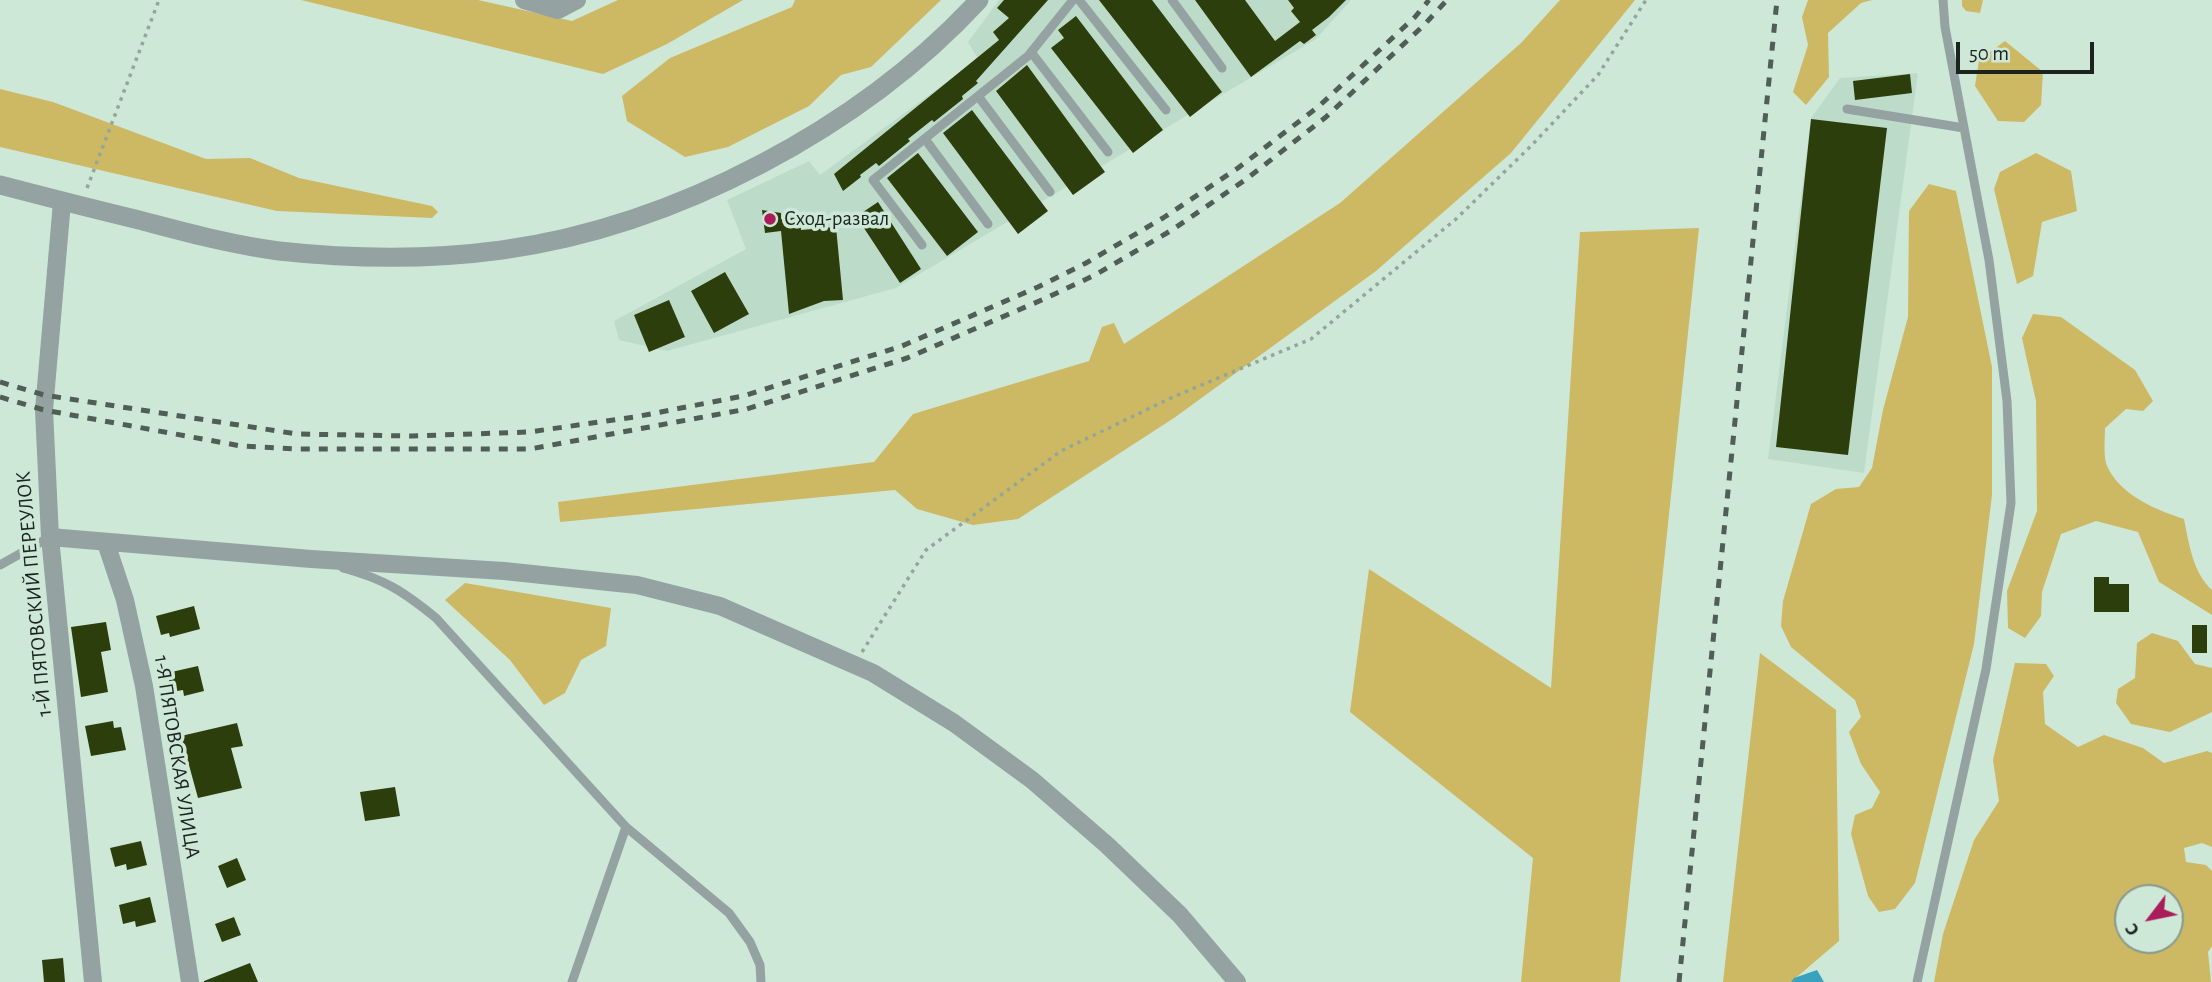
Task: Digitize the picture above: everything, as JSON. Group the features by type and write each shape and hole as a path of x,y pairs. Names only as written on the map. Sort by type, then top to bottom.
{"street":[{"path":"524,0 558,10 577,0"},
{"path":"0,185 201,236 265,248 354,256 429,256 503,250 580,234 648,214 731,178 795,145 906,70 953,28 979,0"},
{"name":"1-Й ПЯТОВСКИЙ ПЕРЕУЛОК","path":"71,204 44,410 50,537 93,982"},
{"path":"50,537 311,559 504,571 637,585 720,606 873,673 954,723 1032,780 1107,845 1180,915 1237,982"},
{"name":"1-Я ПЯТОВСКАЯ УЛИЦА","path":"106,543 125,600 144,686 190,982"}],"lane":[{"path":"922,245 873,180 1031,52 1073,0"},
{"path":"1079,0 1166,110"},
{"path":"1172,0 1222,68"},
{"path":"1917,982 1986,669 2011,503 2007,401 1989,260 1945,27 1943,0"},
{"path":"1031,52 1108,152"},
{"path":"978,96 1050,192"},
{"path":"1847,109 1964,128"},
{"path":"925,139 988,224"},
{"path":"0,565 50,537"},
{"path":"311,559 370,575 407,593 426,610 626,827 729,913 750,942 760,965 761,982"},
{"path":"572,982 626,827"}],"path":[{"path":"71,204 159,0"},
{"path":"854,665 926,550 1061,451 1173,397 1311,339 1456,219 1531,146 1598,75 1646,0"}],"shaded area":[{"path":"301,0 478,0 572,21 618,0 743,0 667,44 603,74"},
{"path":"795,0 941,0 871,67 841,75 809,106 728,147 685,157 627,121 622,96 670,58 792,7"},
{"path":"999,0 1351,0 1316,39 896,288 667,351 619,340 614,321 746,249 727,200 809,161 820,175 978,59 968,42"},
{"path":"1560,0 1635,0 1511,153 1376,271 1174,418 1018,519 973,525 917,509 895,490 560,522 558,502 874,462 913,414 1089,361 1102,327 1114,323 1124,344 1340,203 1521,43"},
{"path":"1808,0 1872,0 1861,3 1828,33 1829,77 1806,105 1793,92 1808,45 1802,17"},
{"path":"1962,0 1983,0 1980,13 1966,11"},
{"path":"2005,41 2043,72 2041,105 2024,122 1998,121 1975,86 1979,60"},
{"path":"1918,73 1864,473 1768,459 1811,118 1840,78"},
{"path":"0,89 53,102 206,159 250,158 299,178 432,206 438,212 432,218 277,211 0,147"},
{"path":"2036,153 2071,171 2077,211 2042,222 2033,276 2017,284 1994,189 2000,172"},
{"path":"1929,184 1956,191 1992,367 1992,495 1974,644 1915,883 1895,909 1879,912 1868,896 1851,834 1855,815 1872,808 1880,792 1861,764 1849,732 1861,717 1855,700 1791,647 1781,626 1783,601 1811,504 1836,489 1859,487 1872,468 1883,410 1908,317 1909,211"},
{"path":"1699,228 1620,982 1521,982 1533,858 1350,712 1369,569 1551,688 1580,232"},
{"path":"2033,314 2061,317 2135,370 2153,401 2143,411 2126,409 2105,428 2107,466 2121,485 2140,500 2184,519 2196,567 2212,590 2212,615 2159,582 2138,532 2096,521 2061,534 2042,592 2041,616 2025,638 2008,628 2007,591 2037,511 2036,401 2022,338"},
{"path":"465,583 611,608 606,646 581,660 565,693 544,705 510,660 445,600"},
{"path":"2152,633 2178,641 2195,664 2212,668 2212,712 2170,732 2131,724 2116,703 2118,689 2135,678 2137,643"},
{"path":"1760,653 1836,710 1839,941 1791,982 1723,982"},
{"path":"2015,663 2046,664 2054,676 2043,692 2045,724 2078,747 2104,735 2143,748 2164,763 2207,751 2212,753 2212,847 2202,843 2184,848 2186,862 2206,865 2212,871 2212,946 2208,952 2211,982 1934,982 1943,934 1974,840 1999,801 1993,760"}],"water":[{"path":"1817,970 1824,982 1791,982 1794,978"}],"building":[{"path":"1004,0 1048,0 976,81 978,83 962,96 963,99 908,139 910,141 879,166 876,163 860,175 861,177 843,191 834,174 999,40 993,32 1009,18 997,8"},
{"path":"1099,0 1152,0 1222,92 1190,117"},
{"path":"1195,0 1245,0 1275,41 1300,22 1291,11 1294,8 1288,0 1346,0 1312,30 1316,35 1304,44 1300,41 1251,77"},
{"path":"1076,16 1163,130 1133,153 1051,48 1064,38 1058,30"},
{"path":"1027,65 1105,172 1073,195 996,91"},
{"path":"1910,74 1912,93 1855,100 1853,81"},
{"path":"972,110 1048,211 1018,234 943,133"},
{"path":"1811,119 1887,128 1848,455 1776,447"},
{"path":"918,153 978,232 947,256 887,178"},
{"path":"878,202 921,269 900,283 862,225 875,223 860,214"},
{"path":"762,210 781,213 781,219 800,217 801,230 836,227 843,300 824,301 789,314 781,231 765,233"},
{"path":"725,272 749,314 714,333 691,291"},
{"path":"669,300 685,337 649,352 634,315"},
{"path":"2094,577 2109,577 2109,584 2129,584 2129,612 2094,612"},
{"path":"194,606 200,629 170,637 169,633 161,635 156,616"},
{"path":"106,622 111,650 101,652 108,692 81,697 71,627"},
{"path":"2192,625 2207,625 2207,653 2192,653"},
{"path":"198,666 204,691 184,696 183,690 172,692 167,673"},
{"path":"113,721 114,728 121,727 126,750 91,756 85,726"},
{"path":"237,723 243,746 231,748 242,788 198,798 181,736"},
{"path":"395,787 400,816 365,821 360,792"},
{"path":"141,841 147,865 127,870 126,864 115,867 110,848"},
{"path":"237,858 246,880 227,888 218,866"},
{"path":"150,897 156,922 136,927 135,921 123,924 119,905"},
{"path":"234,917 241,935 222,942 215,924"},
{"path":"63,958 65,982 44,982 42,960"},
{"path":"250,963 258,982 204,982 204,981"}],"railway":[{"path":"0,382 44,395 297,434 412,436 529,432 635,417 743,396 902,346 1038,287 1086,263 1163,218 1238,168 1318,107 1415,17 1429,0"},
{"path":"0,397 44,410 241,446 296,449 530,449 747,409 907,358 1095,275 1172,230 1245,180 1326,117 1447,0"},
{"path":"1679,982 1777,0"}],"place":[{"name":"Сход-развал","path":"770,219"}]}
